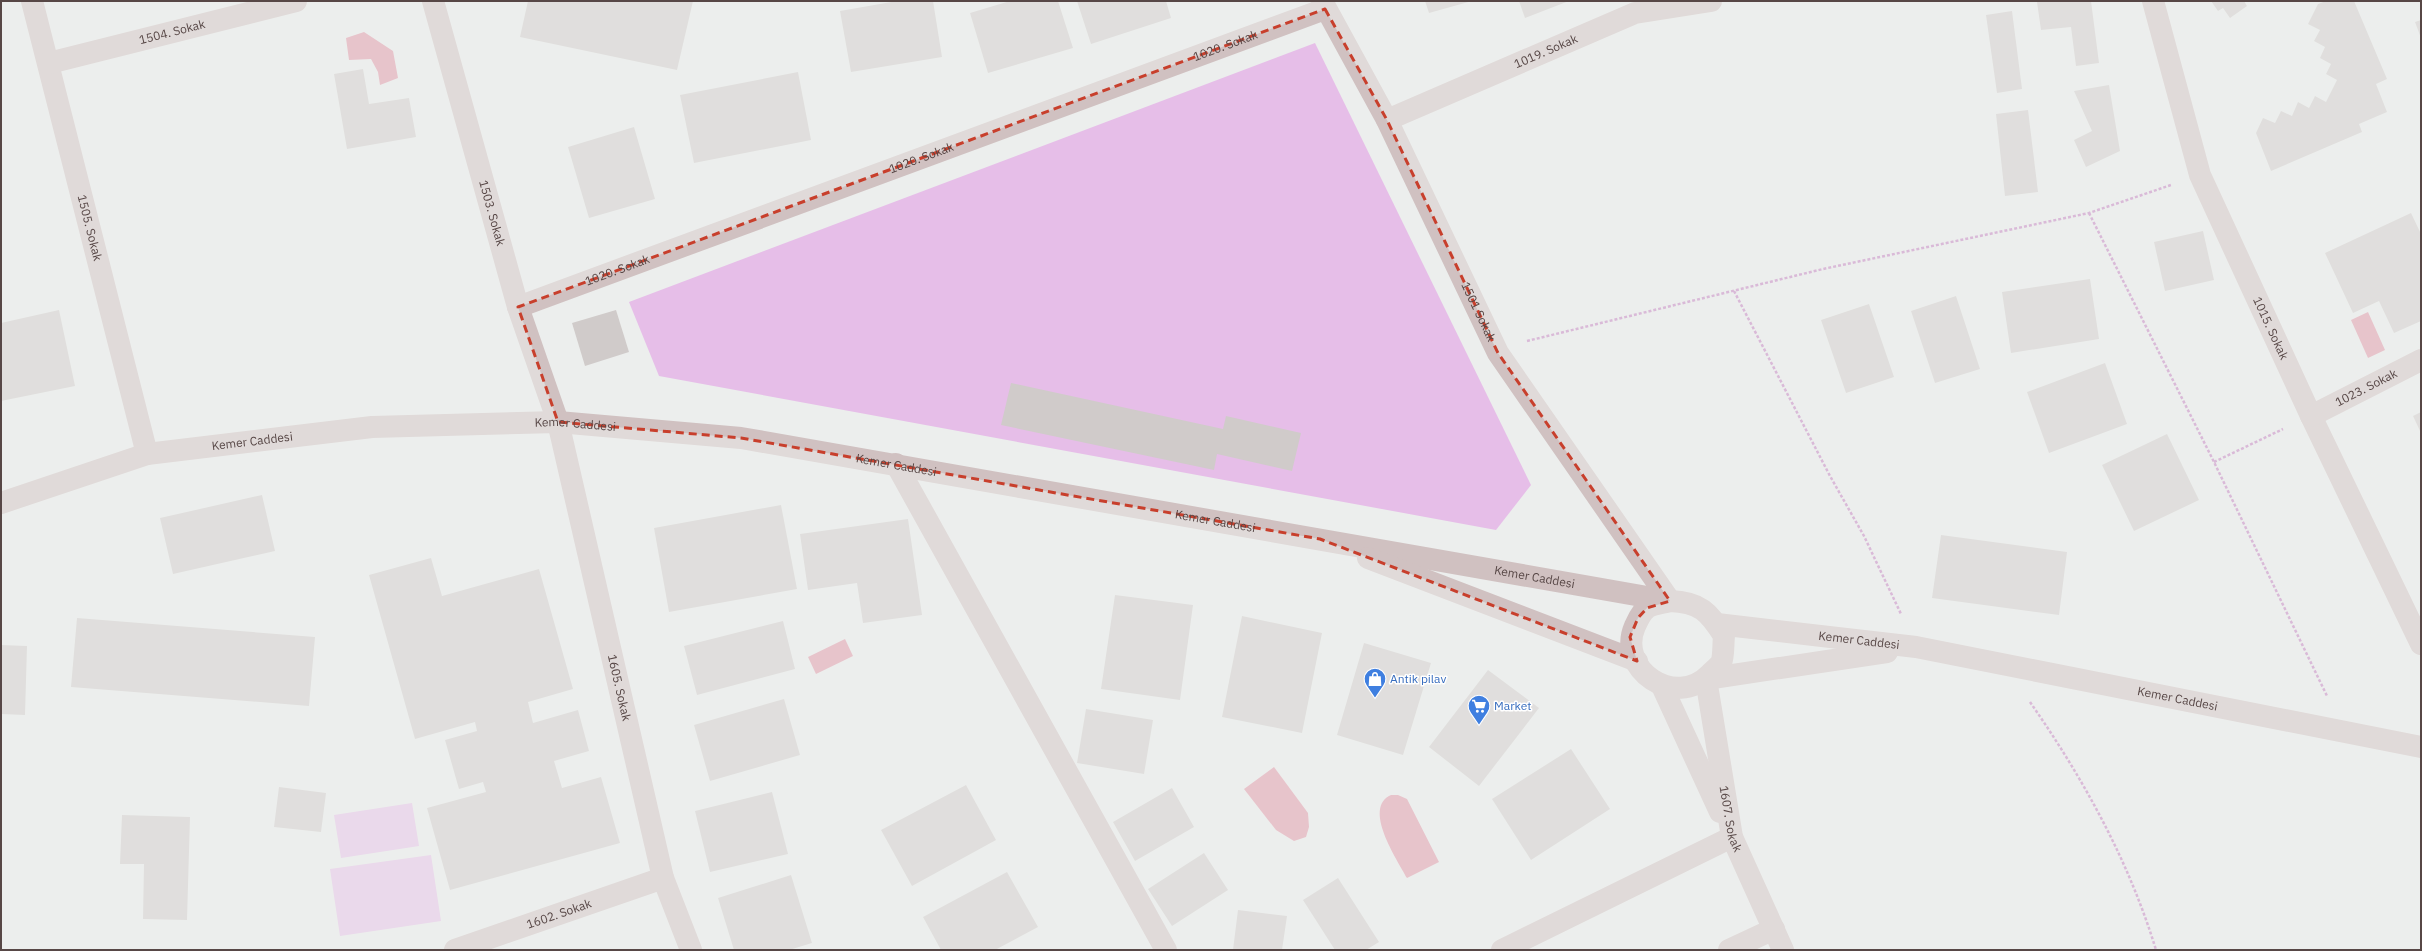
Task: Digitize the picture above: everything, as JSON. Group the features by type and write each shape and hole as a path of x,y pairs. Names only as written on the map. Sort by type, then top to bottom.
{"street":[{"name":"1505. Sokak","path":"32,1 49,63 147,454"},
{"name":"1504. Sokak","path":"49,63 296,1"},
{"name":"1503. Sokak","path":"432,1 518,308 558,422"},
{"name":"1019. Sokak","path":"1387,120 1634,7 1711,1"},
{"name":"1015. Sokak","path":"2153,1 2200,175 2311,416 2421,644"},
{"name":"1020. Sokak","path":"518,308 1323,5"},
{"name":"1501 Sokak","path":"1323,5 1387,120 1498,353 1670,601"},
{"name":"1023. Sokak","path":"2311,416 2421,360"},
{"name":"Kemer Caddesi","path":"1,503 147,454 372,427 558,422 741,438 1694,604 1708,612 1717,624 1916,647 2344,731 2421,748"},
{"name":"1605. Sokak","path":"558,422 663,878 691,950"},
{"path":"896,464 1166,950"},
{"path":"1320,539 1636,661"},
{"path":"1670,601 1647,608 1638,618 1630,637 1636,661 1645,674 1662,686 1677,688 1692,686 1706,679 1916,647"},
{"path":"1706,679 1721,663 1724,636 1717,624"},
{"name":"1607. Sokak","path":"1706,679 1732,837 1783,950"},
{"path":"1502,950 1732,837 1662,686"},
{"name":"1602. Sokak","path":"455,950 663,878"},
{"path":"1730,950 1774,929"}],"path":[{"path":"1498,353 1531,340 1831,267 2089,213 2200,175"},
{"path":"2089,213 2214,462 2344,731"},
{"path":"1734,291 1830,476 1864,536 1916,647"},
{"path":"2214,462 2311,416"},
{"path":"2004,665 2067,755 2106,828 2144,910 2156,950"}],"highlighted area":[{"path":"1325,9 1387,120 1498,353 1670,601 1647,608 1638,618 1630,637 1637,661 1320,539 741,438 558,422 518,307"}],"shaded area":[{"path":"364,32 393,51 398,78 380,85 378,72 371,59 349,60 346,38"},
{"path":"1315,43 1531,485 1496,530 659,376 629,302"},
{"path":"2368,312 2385,350 2368,358 2351,320"},
{"path":"845,639 853,656 816,674 808,657"},
{"path":"1274,767 1308,813 1309,827 1306,837 1294,841 1276,830 1244,789"},
{"path":"1391,795 1398,795 1407,799 1439,862 1407,878 1390,847 1384,834 1381,822 1380,811 1383,802"},
{"path":"412,803 419,846 341,858 334,815"},
{"path":"431,855 441,921 340,936 330,869"}],"building":[{"path":"528,1 693,1 677,70 520,37"},
{"path":"897,1 933,1 942,57 851,72 840,11"},
{"path":"1010,1 1058,1 1073,48 988,73 970,13"},
{"path":"1077,1 1166,1 1171,18 1091,44"},
{"path":"1425,1 1472,1 1429,13"},
{"path":"1519,1 1569,1 1525,18"},
{"path":"2091,1 2099,63 2076,66 2071,27 2041,30 2037,2"},
{"path":"2211,1 2244,1 2247,6 2230,18 2223,8 2218,11"},
{"path":"2326,1 2354,1 2387,79 2376,84 2387,112 2359,124 2362,132 2271,171 2256,133 2263,118 2275,123 2281,111 2292,116 2298,102 2309,108 2315,96 2326,102 2337,80 2326,74 2331,64 2320,58 2325,47 2314,41 2320,30 2308,24 2318,4"},
{"path":"2012,11 2022,89 1997,93 1986,15"},
{"path":"2421,20 2421,38 2415,22"},
{"path":"363,69 369,104 409,98 416,137 347,149 334,74"},
{"path":"798,72 811,140 694,163 680,95"},
{"path":"2109,85 2120,151 2086,167 2074,140 2092,131 2074,91"},
{"path":"2028,110 2038,192 2005,196 1996,114"},
{"path":"634,127 655,199 589,218 568,147"},
{"path":"2411,213 2421,234 2421,321 2394,333 2379,301 2353,313 2325,253"},
{"path":"2203,231 2214,280 2165,291 2154,242"},
{"path":"2090,279 2099,339 2011,353 2002,292"},
{"path":"1956,296 1980,369 1935,383 1911,311"},
{"path":"1869,304 1894,377 1846,393 1821,320"},
{"path":"59,310 75,386 1,401 1,323"},
{"path":"616,310 629,352 585,366 572,323"},
{"path":"2105,363 2127,424 2049,453 2027,392"},
{"path":"1011,383 1223,429 1226,416 1301,433 1292,471 1217,454 1214,470 1001,425"},
{"path":"2421,412 2421,433 2413,416"},
{"path":"2167,434 2199,500 2134,531 2102,465"},
{"path":"262,495 275,551 173,574 160,518"},
{"path":"781,505 797,589 669,612 654,528"},
{"path":"908,519 922,615 863,623 857,583 808,590 800,534"},
{"path":"1941,535 2067,552 2059,615 1932,598"},
{"path":"431,558 442,596 539,569 573,689 528,702 533,723 578,710 589,751 554,761 562,788 601,777 620,843 450,890 427,808 486,792 483,782 459,789 445,740 477,731 475,722 415,739 369,575"},
{"path":"1115,595 1193,605 1180,700 1101,689"},
{"path":"1242,616 1322,633 1302,733 1222,717"},
{"path":"77,618 315,637 309,706 71,687"},
{"path":"783,621 795,669 697,695 684,646"},
{"path":"1364,643 1431,663 1403,755 1337,735"},
{"path":"1,645 27,646 25,715 1,714"},
{"path":"1488,670 1539,708 1479,786 1429,747"},
{"path":"784,699 800,755 710,781 694,725"},
{"path":"1086,709 1153,720 1144,774 1077,763"},
{"path":"1571,749 1610,809 1531,860 1492,799"},
{"path":"966,785 996,840 912,886 881,830"},
{"path":"279,787 326,793 321,832 274,827"},
{"path":"1172,788 1194,827 1135,861 1113,822"},
{"path":"772,792 788,854 710,872 695,811"},
{"path":"122,815 190,817 187,920 143,919 144,864 120,864"},
{"path":"1204,853 1228,890 1172,926 1148,889"},
{"path":"1007,872 1038,927 995,950 941,950 923,917"},
{"path":"791,875 812,943 789,950 734,950 718,898"},
{"path":"1338,878 1379,942 1366,950 1335,950 1303,900"},
{"path":"1238,910 1287,916 1282,950 1233,950"}],"place":[{"name":"Antik pilav","path":"1375,698"},
{"name":"Market","path":"1479,726"}]}
